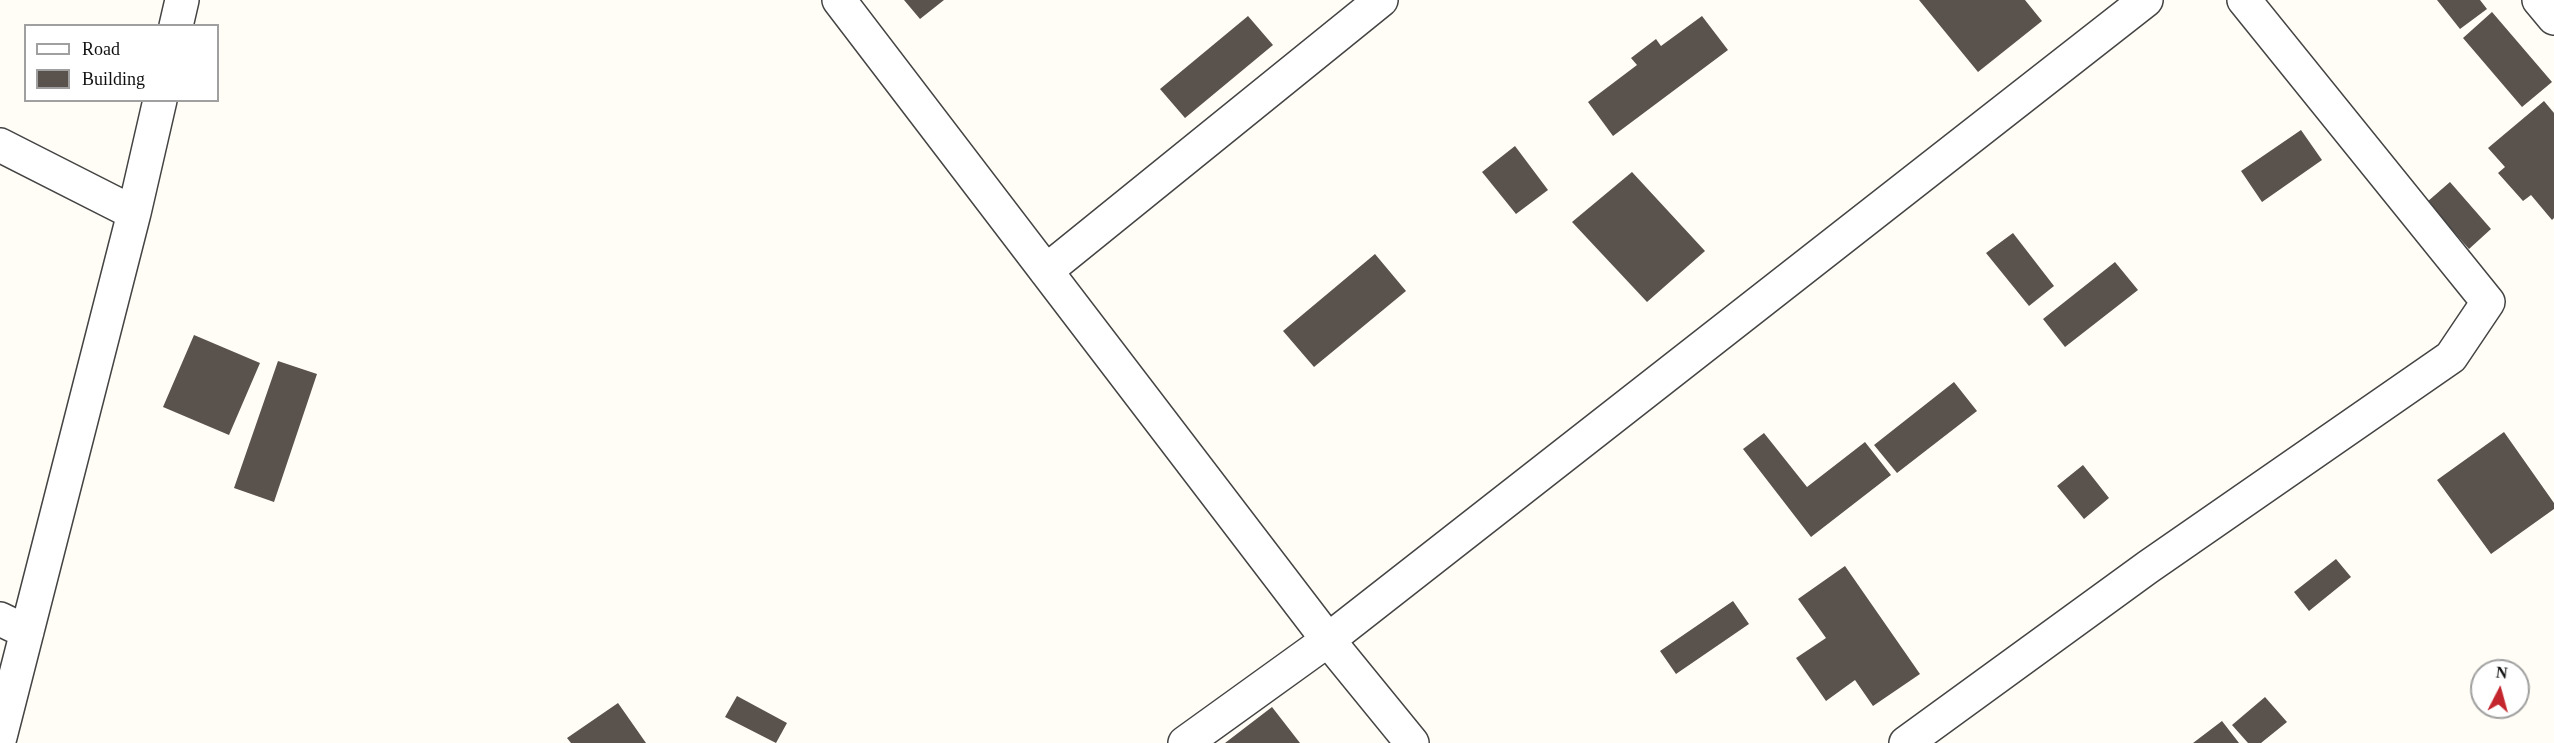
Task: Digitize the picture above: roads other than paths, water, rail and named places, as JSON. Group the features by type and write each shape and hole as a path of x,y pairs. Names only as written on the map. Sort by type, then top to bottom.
{"street":[{"path":"176,24 182,0"},
{"path":"839,0 1328,640 1412,743"},
{"path":"1046,271 1381,0"},
{"path":"1185,743 1328,640 2145,0"},
{"path":"1906,743 2148,567 2451,357 2488,302 2244,0"},
{"path":"2539,0 2554,18"},
{"path":"0,737 14,625 134,213 160,102"},
{"path":"0,145 134,213"}]}
